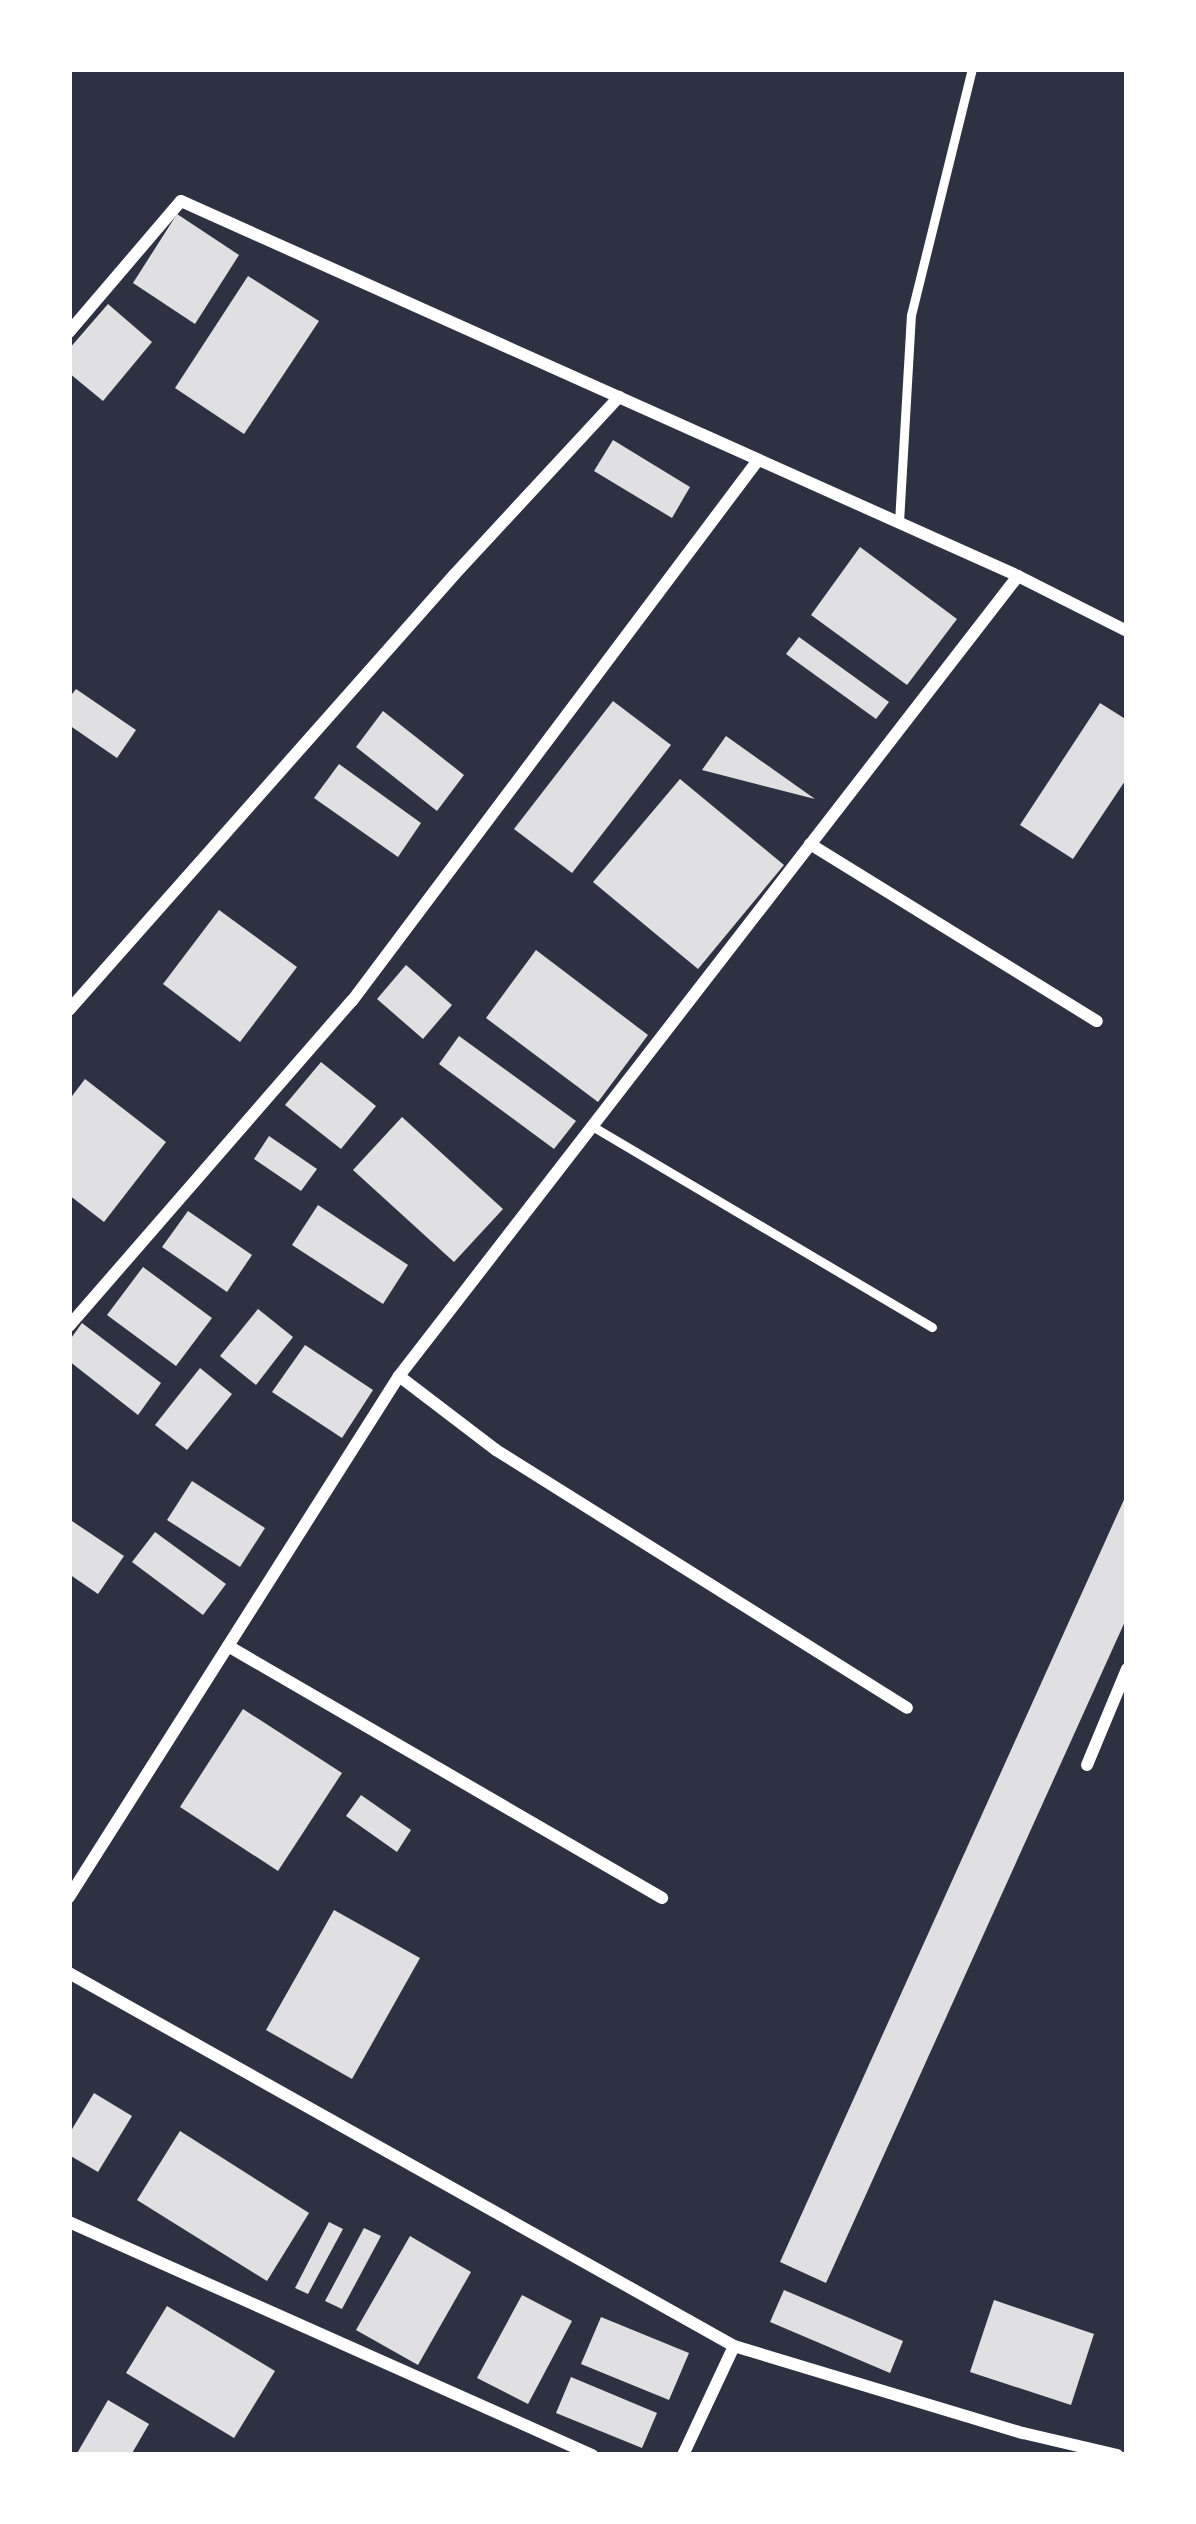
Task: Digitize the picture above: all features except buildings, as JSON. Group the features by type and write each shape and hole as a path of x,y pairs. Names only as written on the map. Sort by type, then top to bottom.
{"street":[{"path":"69,332 181,201 1018,576 1127,631"},
{"path":"69,1010 454,575 620,397"},
{"path":"69,1326 352,1000 758,460"},
{"path":"69,1897 398,1376 1018,576"},
{"path":"810,844 1097,1021"},
{"path":"398,1376 496,1450 907,1708"},
{"path":"228,1646 662,1898"},
{"path":"1087,1765 1127,1669"},
{"path":"69,1973 734,2346 1023,2433 1117,2455"},
{"path":"69,2222 592,2455"},
{"path":"683,2455 734,2346"}],"lane":[{"path":"899,522 911,315 972,69"},
{"path":"592,1126 932,1327"}]}
